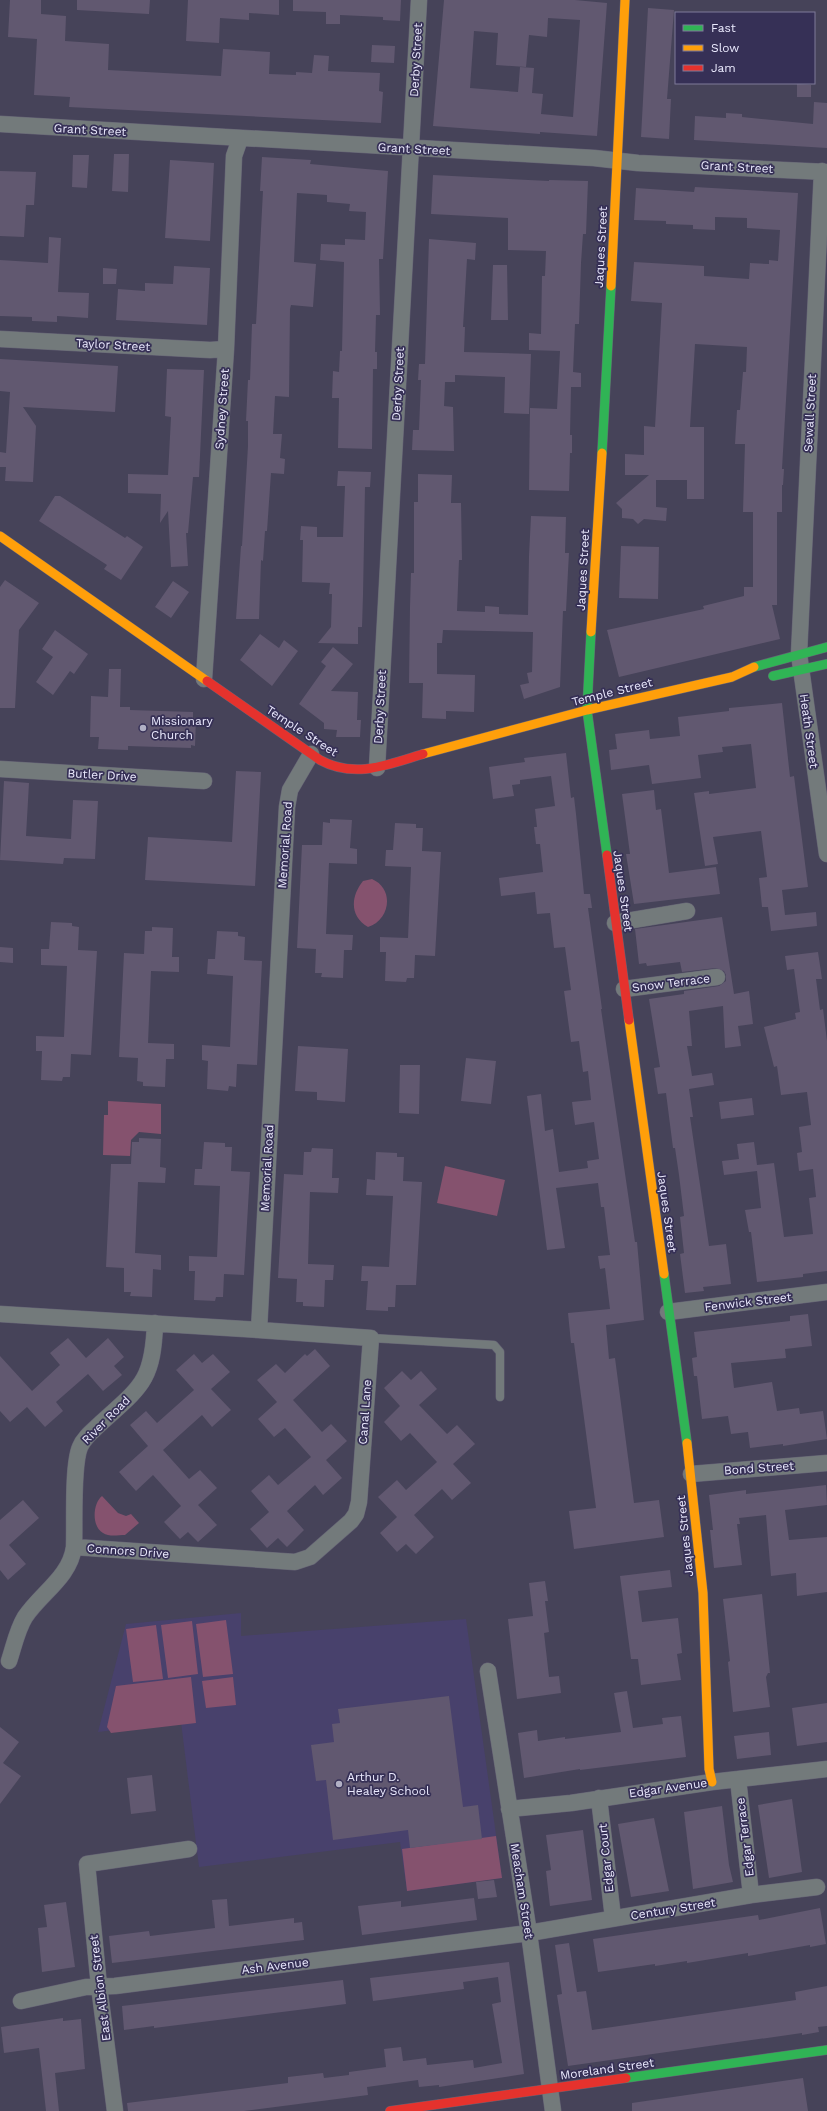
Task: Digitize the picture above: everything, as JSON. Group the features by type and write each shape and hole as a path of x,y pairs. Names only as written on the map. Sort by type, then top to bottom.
{"street":[{"name":"Derby Street","path":"377,768 419,0"},
{"name":"Jaques Street","path":"625,0 586,710 691,1474 703,1593 709,1769 712,1782"},
{"name":"Grant Street","path":"0,124 411,149 617,159 638,163 824,171"},
{"name":"Sydney Street","path":"204,679 226,349 234,156 240,139"},
{"name":"Sewall Street","path":"799,662 824,171"},
{"name":"Taylor Street","path":"0,339 210,350 226,349"},
{"name":"Temple Street","path":"0,536 311,754 326,764 341,769 361,770 377,768 439,749 586,710 732,677 761,664 799,662 827,664"},
{"name":"Temple Street","path":"732,677 762,677 799,662 827,647"},
{"name":"Heath Street","path":"799,662 825,825 827,854"},
{"name":"Memorial Road","path":"259,1330 287,807 290,790 311,754"},
{"name":"Butler Drive","path":"0,769 204,781"},
{"path":"615,923 687,911"},
{"name":"Snow Terrace","path":"624,989 717,977"},
{"name":"Fenwick Street","path":"668,1312 827,1292"},
{"path":"0,1314 371,1338"},
{"name":"River Road","path":"74,1547 78,1450 88,1435 136,1391 145,1379 153,1351 155,1323"},
{"name":"Canal Lane","path":"291,1562 303,1560 313,1554 348,1524 358,1510 371,1338"},
{"name":"Bond Street","path":"691,1474 827,1463"},
{"name":"Connors Drive","path":"10,1661 19,1628 25,1617 67,1569 72,1560 74,1547 291,1562"},
{"name":"Meacham Street","path":"488,1672 529,1933 553,2111"},
{"name":"Edgar Avenue","path":"509,1809 571,1803 712,1782 827,1769"},
{"name":"Edgar Terrace","path":"738,1779 752,1895"},
{"name":"Edgar Court","path":"599,1798 613,1918"},
{"name":"East Albion Street","path":"115,2111 99,1986 87,1864 189,1849"},
{"name":"Century Street","path":"529,1933 752,1895 817,1887"},
{"name":"Ash Avenue","path":"21,2001 86,1987 115,1986 529,1933"},
{"name":"Moreland Street","path":"390,2111 827,2050"}],"lane":[{"path":"371,1338 494,1345 499,1349 500,1354 500,1397"}],"shaded area":[{"path":"372,879 384,890 387,897 387,904 381,918 368,927 362,922 355,912 354,899 363,881"},
{"path":"108,1101 161,1104 161,1134 139,1132 131,1140 130,1156 103,1155 104,1115 108,1115"},
{"path":"445,1166 505,1180 497,1216 437,1203"},
{"path":"102,1496 118,1513 126,1516 131,1514 139,1523 125,1535 111,1535 103,1533 99,1530 95,1520 95,1509 99,1499"},
{"name":"Arthur D. Healey School","path":"241,1613 241,1636 466,1619 502,1878 407,1891 400,1842 199,1867 181,1722 98,1732 126,1624"},
{"path":"226,1620 233,1674 203,1677 196,1624"},
{"path":"192,1621 198,1674 168,1678 161,1625"},
{"path":"156,1625 163,1679 133,1682 126,1629"},
{"path":"191,1677 196,1723 111,1733 107,1727 116,1686"},
{"path":"233,1677 236,1705 206,1708 202,1681"},
{"path":"496,1836 502,1878 407,1891 402,1849"}],"building":[{"path":"10,0 41,0 41,14 66,16 65,41 109,44 108,70 221,76 223,49 270,52 269,74 296,75 296,72 312,73 314,55 329,56 328,71 380,73 379,91 383,92 381,123 69,107 70,97 34,95 37,39 8,37"},
{"path":"77,0 150,0 149,14 77,10"},
{"path":"188,0 279,0 279,15 249,13 249,20 220,18 219,43 186,41"},
{"path":"293,0 401,0 400,21 383,20 383,17 340,15 340,24 326,24 326,12 293,11"},
{"path":"444,0 575,0 607,3 597,136 540,132 540,134 433,126","holes":["548,18 580,20 573,117 541,114 543,94 532,93 534,68 520,67 518,92 470,88 474,31 498,33 496,65 526,67 529,35 547,37"]},
{"path":"648,8 674,10 667,99 671,99 669,139 641,137"},
{"path":"372,45 395,46 394,63 371,62"},
{"path":"797,84 811,85 811,97 797,97"},
{"path":"814,102 827,103 827,148 694,140 695,116 726,118 726,113 742,114 742,117 813,124"},
{"path":"114,154 129,154 128,192 112,191"},
{"path":"73,155 89,155 87,188 72,187"},
{"path":"262,157 311,160 310,164 388,171 383,259 379,259 380,315 376,315 375,352 377,352 377,369 373,369 372,449 338,448 339,398 332,398 333,371 339,372 340,351 342,351 344,262 320,260 321,244 345,245 345,239 365,240 366,212 349,211 350,204 327,202 327,195 297,193 294,262 316,264 313,307 291,305 290,309 289,397 275,396 273,434 282,434 280,458 285,459 284,474 271,473 267,531 265,531 263,561 261,560 259,619 236,619 248,446 248,421 246,421 248,380 250,380 252,324 256,324 263,191 260,191"},
{"path":"170,160 214,163 210,241 165,238"},
{"path":"0,171 36,172 34,205 26,205 24,237 0,236"},
{"path":"433,175 549,181 588,181 586,234 583,234 581,263 579,324 575,324 573,372 581,373 581,387 571,387 570,435 572,435 572,453 570,453 569,491 529,490 530,408 557,409 560,351 529,350 529,333 541,334 542,276 545,276 546,251 508,250 508,218 431,214"},
{"path":"695,187 798,193 782,469 784,469 782,485 782,512 777,512 777,605 772,605 780,639 619,677 607,630 704,609 703,606 744,596 744,587 753,587 753,512 743,512 745,444 735,444 737,410 740,410 743,372 746,372 747,347 695,344 690,427 704,427 704,499 687,499 687,480 656,480 656,507 667,508 666,521 644,519 638,524 633,519 622,518 622,509 616,503 649,475 625,475 625,454 644,455 644,426 655,427 662,303 631,301 634,262 704,266 704,276 749,279 750,263 769,264 769,260 778,261 780,230 747,228 747,218 715,217 715,230 693,229 693,225 666,224 666,221 634,220 636,188 694,192"},
{"path":"49,237 61,238 58,292 89,293 88,318 57,316 57,322 32,321 32,317 0,316 0,260 48,263"},
{"path":"429,239 476,243 475,260 467,259 463,327 465,327 464,352 531,354 529,414 504,413 505,377 455,375 455,382 445,382 444,406 453,407 454,451 412,450 413,430 419,430 421,380 418,380 419,364 425,364"},
{"path":"493,265 507,265 508,320 491,320"},
{"path":"174,266 210,268 207,325 116,320 118,289 145,291 145,283 173,284"},
{"path":"103,268 117,269 116,284 103,284"},
{"path":"0,359 118,366 115,412 23,407 36,426 33,482 5,481 6,467 0,467 0,452 6,453 10,392 0,391"},
{"path":"167,369 204,370 199,477 193,477 188,533 186,533 188,566 171,567 168,511 160,523 161,494 128,493 128,474 168,475 171,417 165,416"},
{"path":"338,471 371,472 370,487 365,487 362,627 358,627 358,644 318,643 331,627 332,594 329,594 330,583 302,582 303,540 300,540 301,526 317,527 317,537 343,537 345,486 337,486"},
{"path":"418,474 452,475 451,503 461,503 462,560 459,560 457,611 485,612 485,606 499,607 499,614 528,615 531,516 566,517 565,553 569,553 566,611 563,611 560,687 524,699 520,685 529,683 527,673 532,672 533,632 443,630 442,643 437,643 437,674 475,675 474,712 446,711 446,719 422,718 423,683 409,683 411,573 414,573 414,502 418,502"},
{"path":"55,496 60,496 125,538 127,536 143,547 121,580 104,569 107,565 39,521"},
{"path":"621,546 659,547 658,599 619,598"},
{"path":"5,580 39,603 19,630 15,708 0,708 0,587"},
{"path":"173,581 189,592 171,618 155,607"},
{"path":"55,630 88,654 74,674 70,671 53,695 36,682 53,657 42,649"},
{"path":"260,634 279,648 284,640 298,651 272,686 240,660"},
{"path":"333,647 353,664 331,691 358,692 357,720 361,720 360,737 336,737 337,730 324,729 324,723 299,704 326,666 321,662"},
{"name":"Missionary Church","path":"109,669 121,669 120,707 130,707 130,710 193,712 193,718 196,718 195,746 191,745 191,748 128,746 128,750 98,749 99,737 90,737 91,696 108,697"},
{"path":"782,703 790,777 794,776 808,887 782,890 785,915 816,912 817,926 771,931 768,907 762,907 759,878 767,877 761,831 713,837 718,864 705,866 694,793 709,791 709,794 756,788 751,744 722,747 723,752 698,755 701,778 652,784 649,765 611,770 609,750 617,749 615,734 649,730 650,739 680,736 678,717 729,711 729,708"},
{"path":"566,753 571,798 574,797 584,894 590,894 592,908 588,908 601,1009 635,1242 637,1242 644,1320 606,1325 609,1359 615,1358 634,1503 659,1500 664,1537 574,1549 569,1511 596,1508 574,1343 571,1343 568,1313 610,1309 605,1268 600,1269 598,1256 610,1255 604,1207 601,1207 598,1183 556,1188 565,1248 547,1250 527,1096 541,1094 545,1131 553,1129 559,1172 588,1168 587,1161 599,1159 594,1122 575,1125 572,1102 591,1100 588,1071 583,1072 579,1041 571,1042 564,991 571,990 565,947 554,948 550,913 537,914 535,892 501,896 499,878 543,872 540,844 536,844 534,827 537,827 535,809 555,806 551,776 520,780 520,784 512,785 514,796 493,799 489,767 525,762 524,758"},
{"path":"236,771 261,772 255,886 145,880 148,837 232,842"},
{"path":"4,781 29,783 26,836 71,839 73,800 98,801 95,859 64,858 63,864 0,860"},
{"path":"654,790 656,810 661,809 669,873 716,867 720,894 634,904 626,854 630,854 622,794"},
{"path":"330,819 352,820 350,848 357,849 357,864 329,863 326,934 353,935 352,950 344,950 343,978 321,977 322,973 315,973 316,949 297,948 302,845 322,845 323,822 330,823"},
{"path":"395,823 416,824 416,828 423,828 422,851 441,852 435,956 415,955 414,978 407,978 406,982 385,981 386,952 380,952 380,937 408,938 411,867 385,866 386,850 393,850"},
{"path":"722,917 734,994 749,991 753,1024 738,1026 741,1046 725,1048 723,1006 689,1011 692,1046 687,1046 692,1076 712,1073 714,1085 689,1089 693,1117 690,1117 709,1246 726,1244 731,1284 703,1287 704,1291 685,1293 680,1254 684,1253 680,1217 684,1216 679,1175 675,1148 673,1148 666,1093 658,1094 654,1068 660,1067 649,999 684,994 684,991 719,986 726,981 726,975 724,971 716,968 682,972 680,962 647,966 646,963 639,964 635,929"},
{"path":"51,922 72,923 72,926 79,927 78,950 97,951 91,1055 71,1054 70,1077 63,1077 62,1081 41,1080 42,1051 36,1051 36,1036 64,1037 67,966 41,965 41,949 49,949"},
{"path":"152,927 173,928 172,957 179,957 179,972 151,971 148,1043 174,1044 174,1059 166,1059 165,1087 143,1086 143,1082 137,1081 138,1058 119,1057 124,953 144,954 145,931 152,931"},
{"path":"217,931 238,932 238,936 245,937 244,960 262,961 257,1065 237,1064 236,1087 229,1086 228,1091 207,1089 208,1061 202,1060 202,1045 230,1047 233,976 207,974 208,959 215,959"},
{"path":"0,947 13,948 13,963 0,962"},
{"path":"818,952 822,979 816,979 820,1010 823,1009 827,1041 827,1271 803,1274 803,1277 757,1282 751,1232 749,1232 745,1210 761,1208 757,1171 724,1175 722,1161 739,1159 737,1144 754,1142 757,1165 774,1163 784,1237 813,1234 809,1198 816,1197 813,1169 799,1171 797,1153 802,1152 799,1127 811,1125 807,1092 781,1095 777,1066 774,1067 764,1027 796,1019 795,1013 800,1012 794,969 787,970 785,956"},
{"path":"298,1046 348,1049 345,1102 317,1100 317,1092 295,1091"},
{"path":"466,1058 496,1061 491,1104 461,1101"},
{"path":"400,1065 420,1065 419,1114 399,1113"},
{"path":"752,1098 754,1115 721,1119 719,1102"},
{"path":"139,1138 161,1139 160,1167 166,1168 165,1183 138,1182 135,1253 161,1255 161,1270 153,1269 152,1297 130,1296 131,1292 124,1292 124,1268 106,1267 111,1164 131,1164 132,1142 139,1142"},
{"path":"204,1142 225,1143 225,1147 232,1147 231,1171 250,1172 244,1275 224,1274 223,1297 216,1297 215,1301 194,1300 195,1271 189,1271 189,1256 217,1257 220,1186 194,1185 195,1169 202,1169"},
{"path":"312,1148 333,1149 332,1178 339,1178 338,1193 310,1192 308,1264 334,1265 333,1280 325,1280 324,1307 303,1306 303,1302 296,1302 297,1279 278,1278 284,1174 303,1175 304,1152 311,1152"},
{"path":"376,1152 397,1153 397,1157 404,1157 403,1181 422,1182 416,1285 396,1285 395,1307 388,1307 388,1311 366,1310 368,1281 361,1281 362,1266 389,1267 393,1196 366,1195 367,1179 375,1180"},
{"path":"808,1314 812,1346 785,1349 786,1358 731,1363 734,1388 772,1382 777,1411 799,1408 800,1414 823,1411 827,1439 783,1446 783,1444 750,1448 748,1432 731,1434 728,1416 702,1419 697,1376 694,1376 692,1358 697,1357 694,1332 790,1321 790,1316"},
{"path":"68,1338 86,1358 108,1338 124,1357 114,1366 122,1375 103,1391 88,1374 56,1402 63,1411 45,1427 27,1407 10,1422 0,1411 0,1356 32,1391 60,1365 50,1353"},
{"path":"315,1349 330,1366 293,1400 322,1432 331,1424 347,1441 326,1460 342,1478 323,1495 315,1485 287,1511 304,1530 287,1547 278,1538 267,1548 250,1529 269,1512 251,1491 269,1475 278,1485 311,1457 285,1428 274,1437 258,1419 277,1402 257,1380 276,1364 285,1373 305,1354 307,1356"},
{"path":"194,1354 202,1363 213,1354 230,1372 211,1389 231,1410 212,1427 202,1415 163,1450 189,1479 200,1470 217,1488 198,1505 217,1525 198,1542 188,1532 180,1539 164,1522 181,1506 153,1475 136,1491 119,1472 148,1446 130,1425 146,1411 157,1423 194,1390 176,1370"},
{"path":"402,1371 411,1380 421,1371 437,1389 419,1405 447,1434 457,1425 475,1444 453,1464 471,1483 452,1500 442,1489 414,1515 434,1537 416,1554 406,1544 397,1552 380,1533 397,1517 378,1497 397,1480 406,1490 437,1462 410,1433 401,1441 384,1422 400,1406 384,1388"},
{"path":"826,1485 827,1505 785,1510 789,1540 827,1537 827,1592 797,1596 796,1573 771,1576 766,1515 739,1518 740,1524 737,1524 742,1565 714,1568 710,1530 713,1530 709,1495 746,1490 746,1494"},
{"path":"23,1500 39,1518 9,1545 26,1564 8,1580 0,1570 0,1520"},
{"path":"670,1570 672,1587 638,1591 642,1622 678,1618 682,1653 677,1654 681,1680 641,1685 638,1659 631,1659 620,1576"},
{"path":"545,1581 548,1601 545,1601 549,1632 544,1633 549,1677 559,1676 561,1693 517,1699 508,1619 533,1616 529,1583"},
{"path":"762,1594 770,1673 768,1673 766,1677 770,1707 733,1712 728,1662 730,1661 723,1599"},
{"path":"627,1691 633,1728 663,1724 662,1718 681,1716 686,1757 580,1769 524,1778 518,1733 537,1730 538,1741 621,1732 614,1693"},
{"path":"449,1696 463,1807 478,1805 482,1839 410,1848 408,1830 333,1840 326,1780 316,1781 311,1745 334,1742 332,1724 340,1723 338,1709"},
{"path":"827,1703 827,1742 797,1746 792,1708"},
{"path":"0,1727 19,1742 3,1763 21,1776 0,1804"},
{"path":"769,1732 771,1755 737,1759 734,1736"},
{"path":"152,1775 156,1811 131,1814 127,1778"},
{"path":"792,1799 802,1872 769,1878 758,1805"},
{"path":"722,1806 729,1865 733,1882 693,1889 684,1812"},
{"path":"654,1818 669,1891 631,1897 618,1824"},
{"path":"583,1830 592,1900 550,1906 546,1871 551,1870 546,1835"},
{"path":"494,1880 497,1897 478,1899 476,1882"},
{"path":"474,1898 477,1920 362,1935 358,1906 401,1901 401,1907"},
{"path":"227,1899 229,1926 294,1918 294,1923 302,1922 304,1940 112,1963 109,1936 149,1931 150,1936 215,1928 212,1900"},
{"path":"66,1902 75,1967 42,1972 38,1928 47,1927 44,1905"},
{"path":"820,1908 826,1944 810,1947 810,1945 748,1956 748,1953 687,1963 687,1961 655,1966 655,1964 598,1972 593,1939 758,1915 759,1920"},
{"path":"569,1943 577,1992 586,1991 592,2030 796,2000 795,1992 827,1986 827,2026 818,2027 819,2032 802,2035 802,2033 568,2066 557,1995 562,1994 555,1945"},
{"path":"509,1962 524,2074 439,2087 439,2085 419,2087 418,2080 367,2087 368,2095 244,2111 128,2111 127,2103 288,2083 288,2077 323,2073 324,2078 349,2075 349,2072 386,2067 384,2049 401,2047 403,2061 426,2058 427,2065 473,2060 474,2068 502,2063 492,2004 501,2002 498,1977 463,1982 464,1989 373,2001 370,1978"},
{"path":"343,1980 346,2004 154,2028 154,2026 124,2030 122,2006"},
{"path":"63,2018 63,2021 81,2019 85,2069 55,2073 59,2111 46,2111 39,2048 4,2053 1,2027"},
{"path":"803,2078 808,2111 632,2111 632,2103"}],"traffic: fast":[{"path":"602,453 611,286"},
{"path":"591,632 587,710 607,855"},
{"path":"754,667 827,647"},
{"path":"773,676 827,664"},
{"path":"664,1274 687,1443"},
{"path":"626,2078 827,2050"}],"traffic: slow":[{"path":"611,286 625,0"},
{"path":"591,632 602,453"},
{"path":"0,536 207,681"},
{"path":"423,754 587,710 732,677 754,667"},
{"path":"629,1020 664,1274"},
{"path":"687,1443 703,1593 709,1769 712,1782"}],"traffic: jam":[{"path":"207,681 320,760 333,766 346,769 371,768 384,766 423,754"},
{"path":"607,855 629,1020"},
{"path":"390,2111 626,2078"}],"place":[{"name":"Missionary Church","path":"143,728"},
{"name":"Arthur D. Healey School","path":"339,1784"}]}
